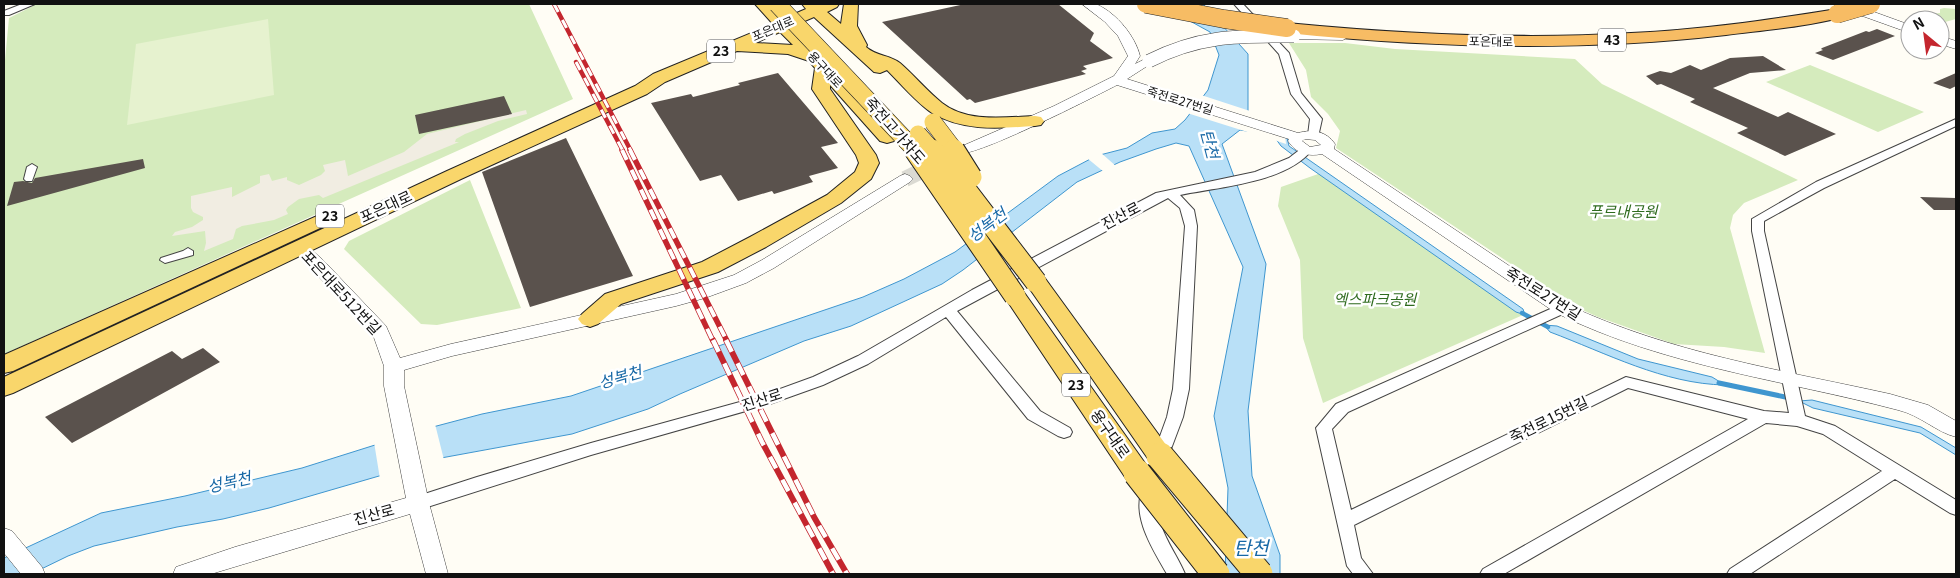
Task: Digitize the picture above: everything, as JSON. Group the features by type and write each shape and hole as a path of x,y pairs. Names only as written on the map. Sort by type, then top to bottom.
{"highway":[{"name":"포은대로","path":"1146,4 1289,29 1356,36 1445,41 1587,42 1736,30 1838,8"},
{"name":"포은대로","path":"1168,4 1289,29 1381,34 1506,37 1581,37 1647,33 1728,25 1838,8"},
{"name":"43","path":"1838,8 1871,4"}],"main road":[{"name":"죽전고가차도","path":"777,4 915,150 1014,296"},
{"name":"죽전고가차도","path":"790,4 930,146 1036,282"},
{"name":"포은대로","path":"4,387 641,90 659,78 782,25 812,7 832,4"},
{"path":"851,4 848,14 849,31 866,55 892,65 936,108 955,117 984,123 1035,121"},
{"name":"23","path":"812,7 866,55 933,122 952,147 1036,282"},
{"name":"용구대로","path":"755,12 782,25 887,137 1014,296 1136,474 1216,574"},
{"path":"730,47 755,12"},
{"path":"590,319 613,299 710,267 758,242 834,199 864,175 869,163 866,155 831,107 821,89 815,59 814,44 821,40 846,38"},
{"path":"730,47 790,48 815,59"},
{"name":"포은대로","path":"4,365 625,82 659,78"},
{"name":"용구대로","path":"1036,282 1160,456 1259,574"}],"street":[{"path":"6,13 30,4"},
{"path":"1088,4 1110,22 1133,48 1134,56 1116,80"},
{"path":"1238,4 1284,53 1296,94 1316,119 1319,142 1318,151 1304,153 1291,135"},
{"path":"1838,8 1900,26"},
{"path":"965,150 1035,121 1170,50 1201,39 1245,36 1289,29"},
{"name":"죽전로27번길","path":"1116,80 1133,87 1291,135"},
{"path":"1797,418 1758,231 1758,219 1820,185 1956,122"},
{"path":"1291,135 1319,142"},
{"name":"죽전로27번길","path":"1319,142 1562,309 1614,334 1668,352 1790,378 1916,408 1956,430"},
{"name":"진산로","path":"184,574 235,556 770,398 818,381 863,360 1052,252 1164,194 1263,174 1291,164 1304,153"},
{"path":"29,179 32,167"},
{"path":"437,574 412,474 394,386 394,366 450,350 699,294 740,279 768,264 905,179"},
{"path":"1164,194 1186,205 1190,212 1191,226 1181,389 1175,417 1154,474 1148,504 1152,525 1176,574"},
{"name":"포은대로512번길","path":"299,248 317,264 380,330 394,366"},
{"path":"165,260 189,253 188,251"},
{"path":"1364,574 1353,561 1324,428 1342,408 1562,309"},
{"path":"948,310 1030,411 1053,427 1064,432"},
{"name":"죽전로15번길","path":"1345,521 1626,382 1764,418 1797,418 1829,430 1956,508"},
{"path":"1489,574 1764,418"},
{"path":"1736,574 1895,471"},
{"path":"4,537 34,574"}],"green space":[{"path":"33,4 529,4 573,99 4,354 4,70 9,18 33,6"},
{"path":"1940,9 1956,9 1956,19 1950,21 1950,10"},
{"path":"268,19 274,95 127,125 136,44"},
{"name":"푸르내공원","path":"1289,43 1345,43 1395,49 1575,59 1602,84 1798,180 1744,203 1733,215 1730,228 1765,353 1724,347 1674,344 1598,317 1576,307 1336,148 1340,131 1328,114 1311,97 1306,70"},
{"path":"1810,65 1924,112 1878,132 1766,82"},
{"name":"엑스파크공원","path":"1321,173 1523,315 1323,403 1303,338 1300,260 1278,206 1281,187"},
{"path":"470,180 521,308 437,325 421,324 344,249 349,241"}],"shaded area":[{"path":"526,110 527,114 498,121 465,134 456,139 455,142 459,142 323,198 319,195 299,199 288,207 286,210 288,214 274,220 242,226 236,229 233,239 204,251 206,243 205,231 172,236 175,232 192,227 203,220 203,217 193,212 191,208 191,196 232,187 232,197 260,183 260,176 269,174 272,181 287,177 287,180 299,185 321,175 325,171 323,165 345,160 348,176 404,152 427,134"}],"water":[{"name":"탄천","path":"1159,4 1203,4 1248,54 1248,114 1285,129 1289,146 1523,309 1525,315 1516,312 1310,168 1281,146 1273,135 1240,130 1222,144 1266,264 1248,411 1252,476 1280,555 1280,574 1225,574 1228,488 1214,416 1243,267 1189,146 1176,143 1120,162 1077,182 942,284 851,326 804,341 648,409 572,434 441,458 269,508 94,546 31,574 4,574 4,558 101,513 185,496 302,468 429,428 482,414 571,396 863,297 904,279 955,252 1058,176 1096,156 1127,148 1152,133 1175,129 1185,120 1208,90 1219,55 1210,32"},
{"path":"1544,325 1557,326 1638,359 1712,377 1725,385 1680,379 1636,366 1550,332"},
{"path":"1812,400 1921,427 1956,448 1956,455 1920,433 1813,408 1799,401"}],"pier":[{"path":"1201,95 1250,111 1284,125 1286,144 1274,140 1272,137 1257,135 1187,113"},
{"path":"1100,152 1117,167 1104,172 1087,158"},
{"path":"435,424 444,460 380,479 374,442"}],"building":[{"path":"965,4 1058,4 1094,33 1090,41 1113,58 1083,66 1087,69 1081,71 1086,74 975,103 970,99 967,100 882,22"},
{"path":"1877,29 1895,36 1833,60 1815,53 1823,50 1822,48 1866,31 1869,32"},
{"path":"1763,56 1786,70 1750,73 1713,88 1778,117 1788,112 1836,134 1785,156 1737,133 1748,128 1690,102 1695,99 1661,84 1657,85 1646,76 1660,71 1671,73 1690,65 1701,70 1730,58"},
{"path":"778,73 838,143 821,147 838,168 809,176 813,182 774,194 772,191 738,201 721,175 700,181 651,103 691,94 693,97"},
{"path":"1956,73 1956,86 1950,89 1933,83"},
{"path":"504,96 512,114 419,134 415,115"},
{"path":"566,138 633,276 530,307 482,172"},
{"path":"143,159 145,168 7,206 14,182 32,183 35,178"},
{"path":"1920,197 1956,198 1956,210 1934,210"},
{"path":"203,348 220,362 72,443 45,417 172,351 182,359"}],"waterway":[{"path":"1522,313 1548,327"},
{"path":"1719,383 1790,398"}],"tunnel":[{"path":"905,179 938,163"}],"railway":[{"path":"554,4 631,151"},
{"path":"576,62 623,151"},
{"path":"622,150 713,341"},
{"path":"630,150 727,341"},
{"path":"713,340 762,442 833,574"},
{"path":"726,340 814,517 847,574"}],"water label":[{"name":"성복천","path":"987,225"},
{"name":"성복천","path":"620,377"},
{"name":"성복천","path":"229,482"}]}
